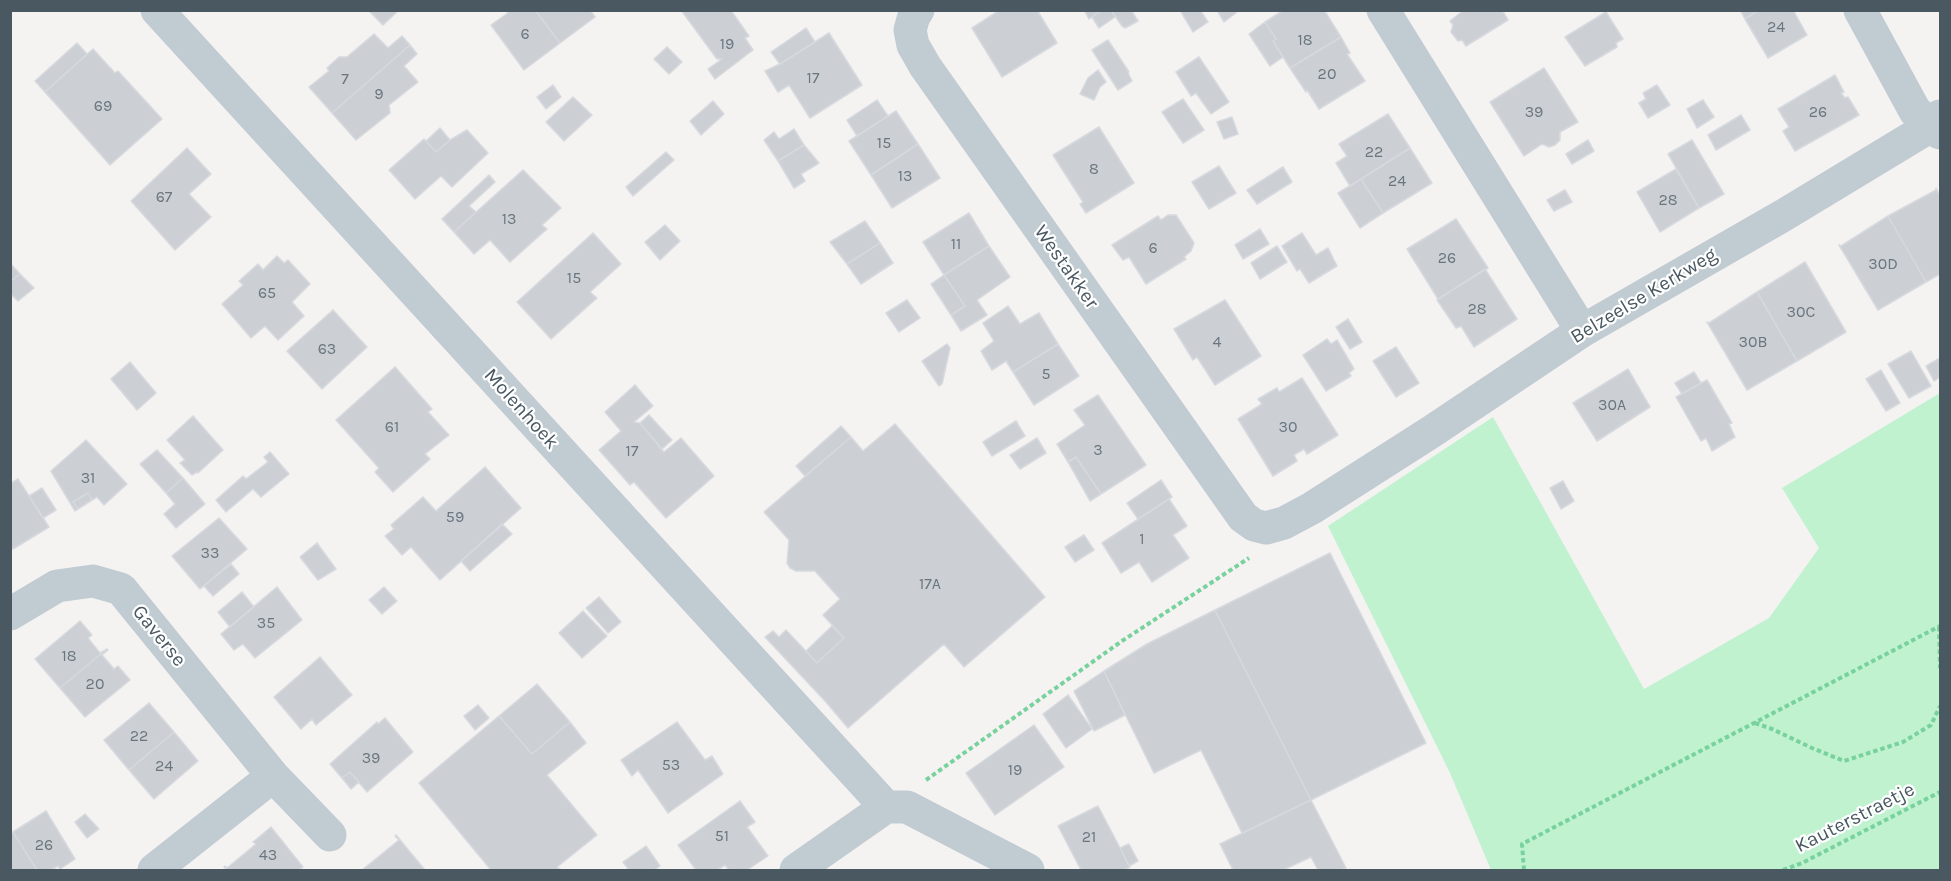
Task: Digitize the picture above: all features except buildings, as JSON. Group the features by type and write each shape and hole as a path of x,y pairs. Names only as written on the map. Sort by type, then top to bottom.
{"street":[{"name":"Molenhoek","path":"157,10 886,807"},
{"name":"Westakker","path":"918,10 910,30 913,45 925,66 1255,522"},
{"path":"1383,10 1582,331"},
{"name":"Belzeelse Kerkweg","path":"1255,522 1284,523 1312,508 1582,331 1938,125 1915,111 1860,10"},
{"name":"Gaverse","path":"10,614 57,586 93,581 121,589 273,776 330,835"},
{"path":"154,870 273,776"},
{"path":"796,870 886,807 907,807 1028,870"}],"path":[{"path":"886,807 1122,641 1258,552 1255,522"},
{"path":"1524,870 1522,844 1940,626 1941,668"},
{"path":"1754,723 1844,761 1903,742 1931,725 1941,706"},
{"name":"Kauterstraetje","path":"1783,870 1802,863 1941,792"}],"green space":[{"path":"1940,393 1940,870 1491,870 1450,773 1328,526 1493,417 1644,689 1769,618 1819,548 1782,488"}]}
